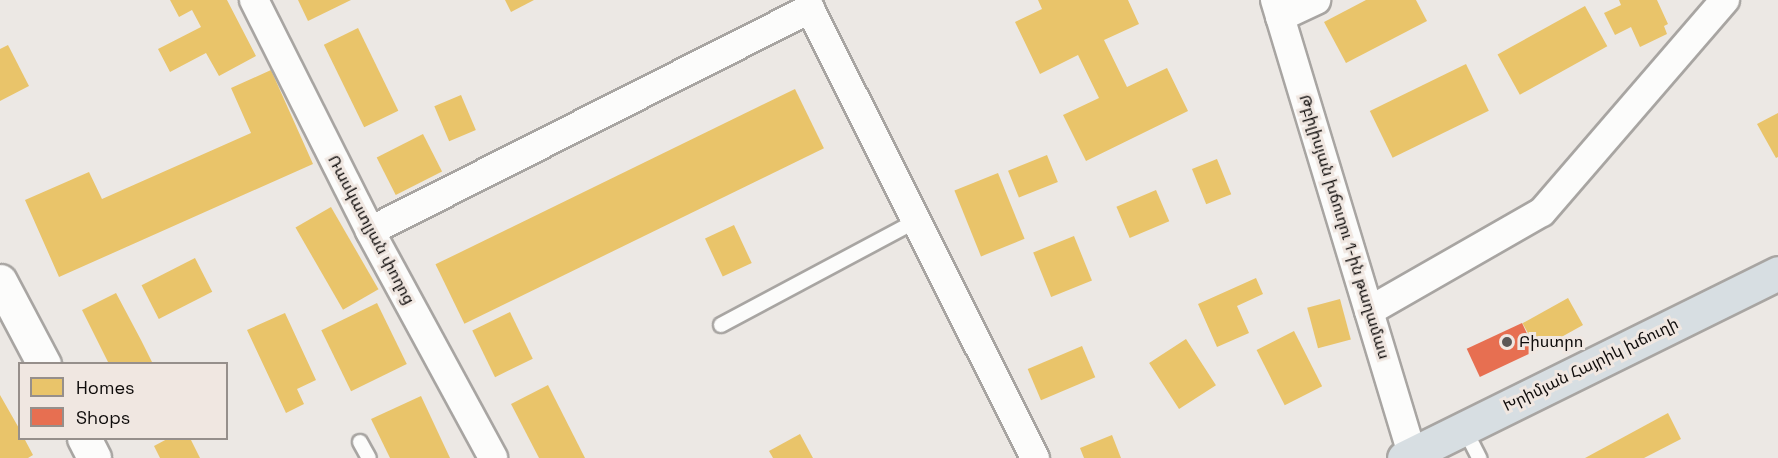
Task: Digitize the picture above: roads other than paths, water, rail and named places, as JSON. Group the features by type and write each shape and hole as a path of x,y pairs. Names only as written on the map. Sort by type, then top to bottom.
{"highway":[{"name":"Խրիմյան Հայրիկ խճուղի","path":"1408,456 1778,273"}],"main road":[{"path":"0,281 43,362"},
{"path":"85,440 94,458"}],"street":[{"name":"Ռասկատլյան փողոց","path":"254,0 370,231 493,458"},
{"path":"1278,8 1316,0"},
{"path":"1370,311 1542,212 1725,0"},
{"name":"Թբիլիսյան խճուղու 1-ին թաղամաս","path":"1278,8 1370,311 1408,456"},
{"path":"370,231 810,9 1035,458"}],"lane":[{"path":"721,325 916,221"},
{"path":"1464,428 1479,458"},
{"path":"360,442 369,458"}],"place":[{"name":"Բիստրո","path":"1507,342"}]}
